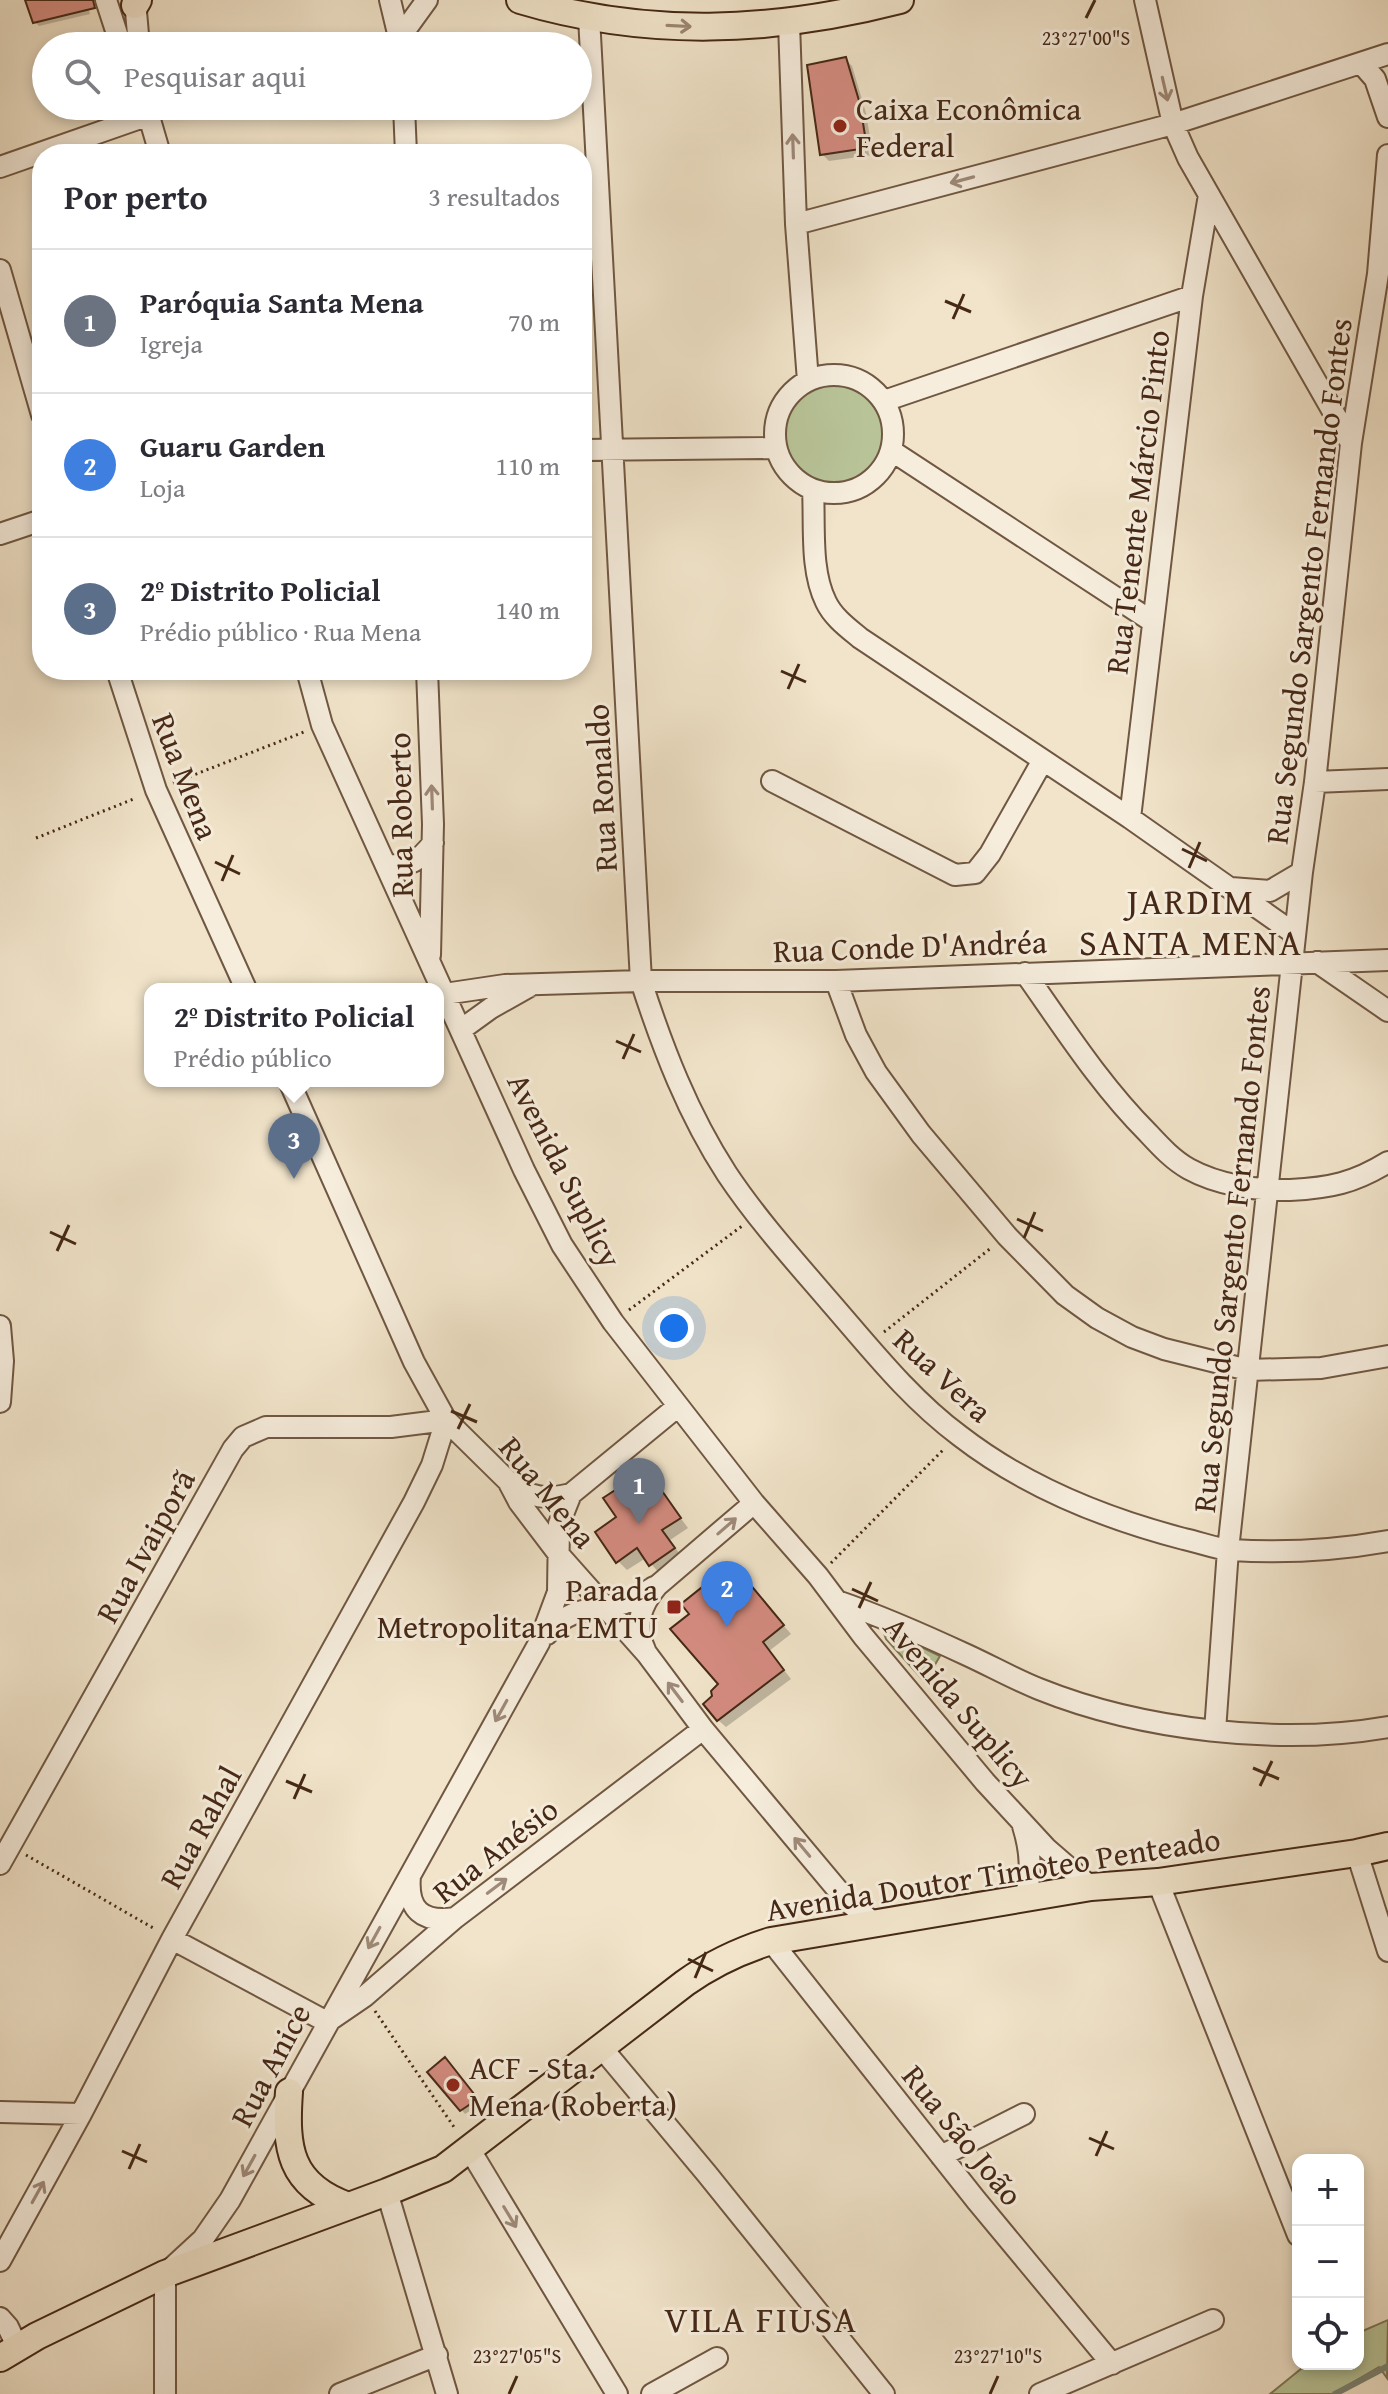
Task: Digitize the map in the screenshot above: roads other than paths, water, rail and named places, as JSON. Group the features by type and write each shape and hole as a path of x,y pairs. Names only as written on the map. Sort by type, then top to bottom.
{"main road":[{"path":"520,0 589,17 681,27 789,23 900,0"},
{"name":"Avenida Doutor Timoteo Penteado","path":"13,2337 165,2274 428,2177 470,2150 709,1966 738,1952 771,1941 1091,1887 1158,1882 1388,1846"},
{"path":"289,2092 288,2145 293,2161 310,2185 348,2206"}],"street":[{"path":"106,0 116,32"},
{"path":"390,0 399,32"},
{"path":"407,32 427,0"},
{"path":"1145,0 1173,124 1188,158 1351,443"},
{"path":"136,2 138,32"},
{"name":"Rua Ronaldo","path":"589,17 590,32"},
{"path":"789,23 796,224 808,381"},
{"path":"796,224 1173,124 1388,54"},
{"path":"1361,63 1375,79 1388,117"},
{"name":"Rua Ronaldo","path":"592,69 641,981"},
{"path":"61,144 124,120"},
{"path":"151,120 157,144"},
{"path":"405,120 406,144"},
{"path":"0,167 32,155"},
{"name":"Rua Segundo Sargento Fernando Fontes","path":"1215,1731 1228,1550 1351,443 1379,326 1378,274 1388,155"},
{"name":"Rua Tenente Márcio Pinto","path":"1130,818 1192,296 1209,195"},
{"path":"0,270 32,380"},
{"path":"1378,274 1388,299"},
{"path":"884,401 1192,296"},
{"path":"828,375 850,376 869,386 884,401 893,425 892,451 880,472 861,488 837,494 813,490 789,474 776,448 775,428 780,409 792,392 808,381 828,375"},
{"path":"592,450 776,448"},
{"path":"892,451 1153,622"},
{"path":"813,490 818,581 827,604 841,622 860,638 1130,818 1295,934"},
{"path":"0,534 32,523"},
{"name":"Rua Mena","path":"120,680 156,790 243,983"},
{"name":"Avenida Suplicy","path":"310,680 322,725 430,959 438,983"},
{"name":"Rua Roberto","path":"427,680 433,843 430,959"},
{"path":"772,781 955,875 975,873 990,854 1043,760"},
{"path":"1315,782 1388,779"},
{"path":"387,865 412,864 433,843"},
{"path":"1231,888 1270,891 1302,872"},
{"name":"Rua Conde D'Andréa","path":"444,993 505,985 836,981 1388,960"},
{"path":"1317,962 1388,1011"},
{"path":"1025,973 1093,1071 1133,1118 1172,1159 1207,1178 1267,1191 1326,1188 1349,1183 1388,1162"},
{"name":"Rua Vera","path":"641,981 683,1095 726,1173 757,1215 867,1345 957,1435 1011,1472 1068,1500 1140,1527 1228,1550 1328,1549 1388,1541"},
{"path":"836,981 856,1035 876,1072 921,1134 1007,1236 1065,1295 1097,1318 1132,1337 1164,1349 1248,1370 1321,1368 1357,1364 1388,1356"},
{"name":"Rua Conde D'Andréa","path":"462,1029 530,986"},
{"name":"Avenida Suplicy","path":"444,998 462,1029 524,1170 562,1245 613,1322 754,1503 1022,1823 1091,1887"},
{"name":"Rua Mena","path":"292,1087 408,1348 446,1420 508,1481 519,1502 560,1556 647,1654 703,1729 847,1901 875,1924"},
{"path":"0,1326 3,1361 0,1402"},
{"path":"508,1481 518,1489 544,1498 571,1494 677,1407"},
{"name":"Rua Ivaiporã","path":"0,1864 233,1449 243,1437 266,1427 391,1427 446,1420"},
{"name":"Rua Rahal","path":"0,2261 172,1939 414,1502 432,1465 446,1420"},
{"name":"Rua Anice","path":"165,2274 203,2239 221,2213 539,1643 558,1592 559,1524 571,1494"},
{"path":"647,1654 639,1626 647,1598 754,1503"},
{"name":"Rua Anice","path":"539,1643 551,1628 567,1616 633,1600 657,1586"},
{"path":"836,1601 879,1616 1039,1689 1118,1714 1215,1731 1291,1736 1361,1732 1388,1727"},
{"name":"Rua Anésio","path":"327,2022 365,1996 455,1918 703,1729"},
{"name":"Avenida Suplicy","path":"1022,1823 1031,1856 1025,1899"},
{"path":"1357,1853 1388,1951"},
{"path":"410,1872 409,1891 417,1909 436,1919 455,1918"},
{"path":"1158,1882 1294,2226"},
{"path":"172,1939 327,2022"},
{"name":"Rua São João","path":"771,1941 941,2156 1112,2364"},
{"path":"601,2047 884,2394"},
{"path":"0,2112 81,2114"},
{"path":"941,2156 1024,2114"},
{"path":"470,2150 617,2394"},
{"path":"387,2192 447,2394"},
{"path":"165,2274 165,2394"},
{"path":"1040,2394 1213,2320"},
{"path":"340,2394 437,2355"},
{"path":"652,2394 717,2358"}],"waterway":[{"path":"1335,2394 1388,2366"}],"place":[{"name":"Caixa Econômica Federal","path":"840,126"},
{"name":"2º Distrito Policial","path":"294,1179"},
{"name":"Paróquia Santa Mena","path":"639,1524"},
{"name":"Parada Metropolitana EMTU","path":"674,1607"},
{"name":"Guaru Garden","path":"727,1627"},
{"name":"ACF - Sta. Mena (Roberta)","path":"453,2085"}],"district":[{"name":"JARDIM SANTA MENA","path":"1191,920"},
{"name":"VILA FIUSA","path":"761,2318"}]}
